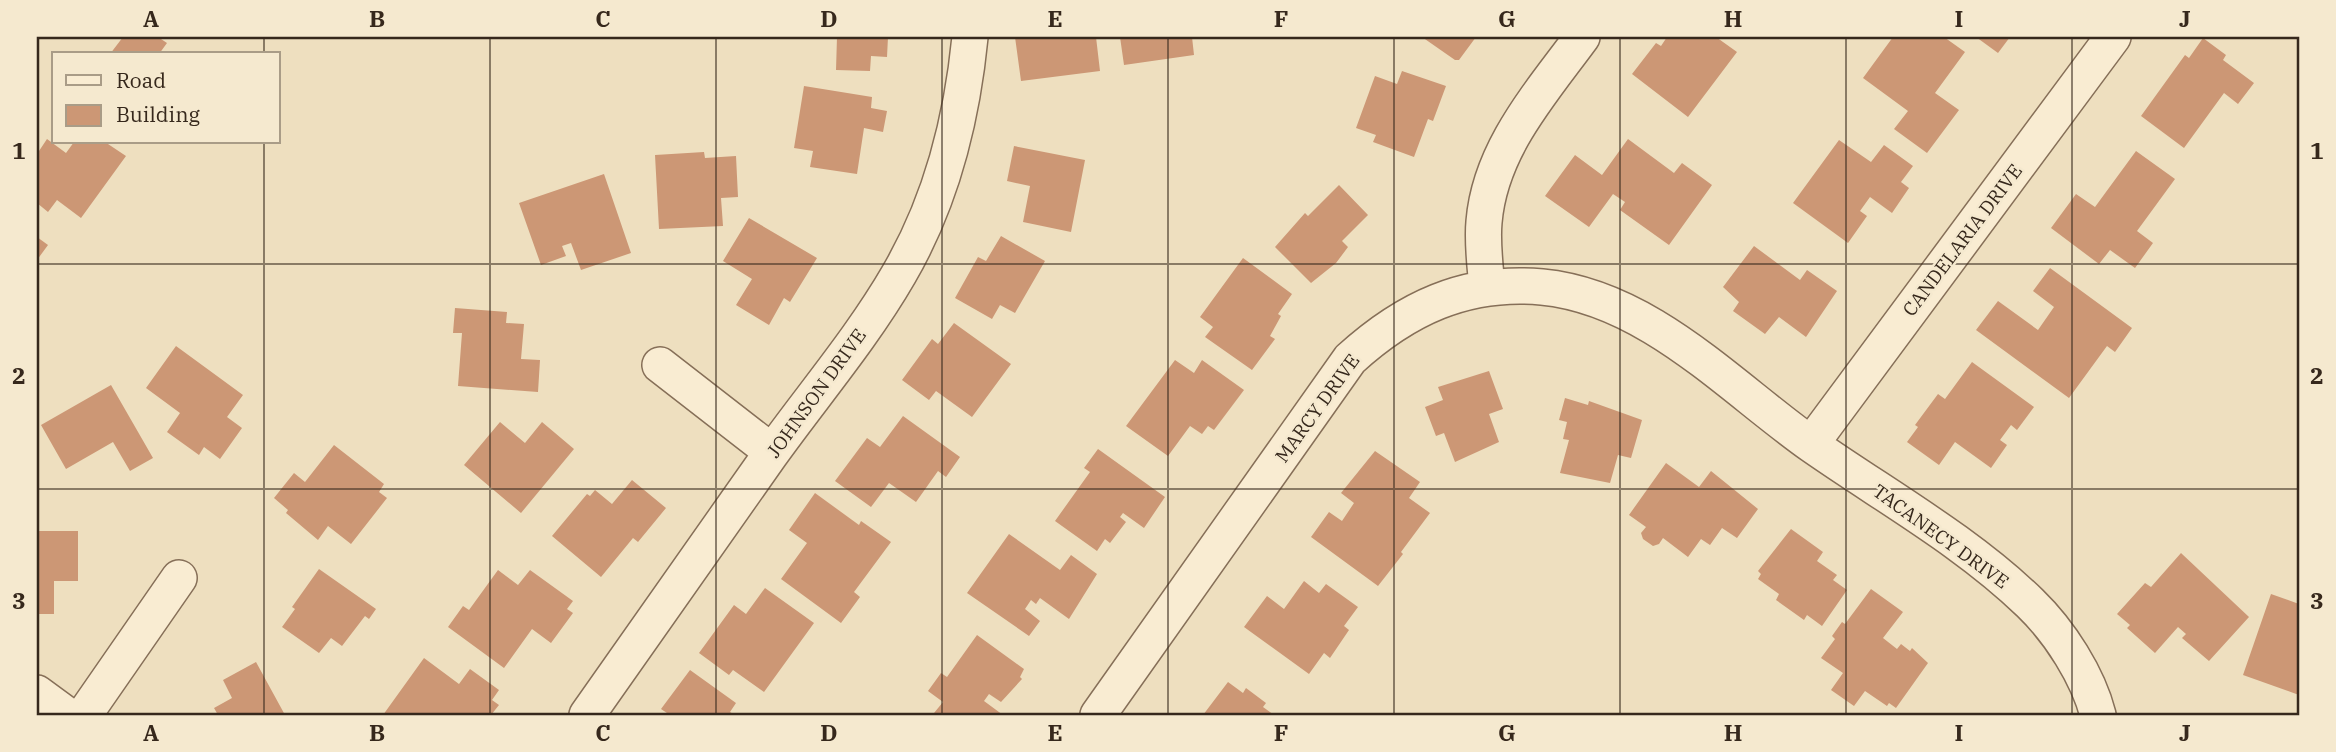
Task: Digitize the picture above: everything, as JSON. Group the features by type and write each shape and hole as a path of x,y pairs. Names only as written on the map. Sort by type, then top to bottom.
{"street":[{"name":"JOHNSON DRIVE","path":"587,715 772,452 870,319 900,272 927,216 950,153 965,89 970,37"},
{"path":"1487,287 1484,222 1496,170 1512,133 1582,37"},
{"name":"CANDELARIA DRIVE","path":"1811,444 2113,37"},
{"name":"MARCY DRIVE","path":"1098,715 1350,359 1399,318 1464,292 1487,287 1542,287 1610,305 1644,321 1811,444"},
{"path":"660,365 772,452"},
{"name":"TACANECY DRIVE","path":"1811,444 1987,566 2032,604 2083,677 2098,715"},
{"path":"84,715 179,578"},
{"path":"37,693 67,715"}],"building":[{"path":"123,37 158,37 167,43 160,52 112,52"},
{"path":"837,37 888,37 887,57 871,56 870,71 836,70"},
{"path":"1015,37 1096,37 1100,71 1021,81"},
{"path":"1120,37 1192,37 1194,55 1124,65"},
{"path":"1422,37 1476,37 1459,60 1455,60"},
{"path":"1667,37 1716,37 1737,52 1688,117 1632,74 1656,43 1661,46"},
{"path":"1893,37 1944,37 1965,52 1935,93 1959,110 1927,153 1894,129 1908,111 1863,78"},
{"path":"1976,37 2010,37 1998,53"},
{"path":"2203,38 2226,55 2223,60 2254,83 2238,104 2224,93 2184,148 2141,116 2185,55 2189,58"},
{"path":"1402,71 1446,86 1433,121 1428,119 1414,157 1373,142 1376,135 1356,128 1375,76 1397,84"},
{"path":"804,86 872,97 871,108 887,111 883,132 864,128 857,174 810,167 813,151 794,148"},
{"path":"47,139 66,153 73,144 108,144 126,156 81,218 57,200 48,212 37,203 37,154"},
{"path":"1628,139 1674,173 1682,163 1712,185 1669,245 1620,210 1625,202 1613,194 1589,227 1545,196 1575,155 1602,175"},
{"path":"1839,140 1871,162 1884,145 1913,166 1901,182 1909,188 1892,213 1870,197 1860,211 1867,216 1848,243 1793,203"},
{"path":"1014,146 1085,160 1071,232 1023,222 1030,186 1007,181"},
{"path":"2136,151 2175,179 2137,231 2153,243 2135,268 2110,250 2099,264 2051,228 2076,194 2095,207"},
{"path":"704,152 705,158 736,156 738,197 721,198 723,226 659,229 655,155"},
{"path":"604,174 631,253 581,270 571,243 562,246 566,256 541,265 519,203"},
{"path":"1339,185 1368,215 1342,241 1348,247 1336,263 1311,283 1275,247 1305,213 1308,216"},
{"path":"749,218 817,258 790,302 784,298 769,325 736,305 752,279 723,261"},
{"path":"1001,236 1045,261 1015,313 1000,305 992,319 955,298 978,257 986,261"},
{"path":"37,237 48,245 37,260"},
{"path":"1754,246 1800,280 1807,270 1837,291 1806,337 1779,317 1765,334 1733,311 1739,302 1723,287"},
{"path":"1243,258 1292,294 1278,314 1281,316 1270,336 1275,339 1252,370 1205,337 1213,327 1200,317"},
{"path":"2050,268 2132,328 2115,352 2107,346 2069,398 1976,330 1998,301 2038,330 2054,307 2033,291"},
{"path":"455,308 507,312 506,323 524,324 521,359 540,360 538,392 458,386 462,333 453,333"},
{"path":"954,323 1011,364 972,417 936,391 929,400 902,380 932,339 938,344"},
{"path":"176,346 243,395 227,417 242,428 220,459 204,447 199,455 167,432 180,413 146,388"},
{"path":"1175,360 1194,373 1202,360 1244,390 1214,430 1208,426 1202,434 1190,426 1168,456 1126,426"},
{"path":"1972,362 2034,407 2017,430 2011,425 2000,440 2007,445 1991,468 1955,442 1939,465 1907,442 1918,427 1915,425 1938,394 1945,399"},
{"path":"1489,371 1503,409 1489,414 1499,442 1455,462 1444,433 1436,436 1425,407 1443,400 1438,387"},
{"path":"111,385 153,458 130,471 113,442 66,469 41,425"},
{"path":"1565,398 1588,405 1589,401 1642,420 1631,458 1618,455 1610,483 1560,473 1569,440 1563,439 1567,422 1559,420"},
{"path":"903,416 960,457 946,477 938,471 916,502 889,483 871,507 835,481 867,438 880,447"},
{"path":"500,422 525,443 542,422 574,449 521,513 464,465"},
{"path":"334,445 384,484 379,492 387,498 351,544 328,526 318,540 286,513 288,510 274,498 294,473 305,482"},
{"path":"1098,449 1165,497 1144,528 1123,513 1120,517 1126,522 1110,543 1105,539 1097,551 1055,521 1090,472 1084,468"},
{"path":"1375,451 1420,482 1409,498 1430,513 1378,586 1311,537 1329,512 1342,521 1354,503 1341,493"},
{"path":"1666,463 1699,487 1711,471 1758,509 1737,538 1722,528 1710,545 1701,539 1688,557 1663,538 1659,544 1653,546 1643,539 1641,533 1646,527 1629,515"},
{"path":"632,480 666,508 638,542 633,538 601,577 552,536 587,494 590,496 595,490 612,504"},
{"path":"815,493 859,525 861,521 891,542 854,592 860,597 841,623 781,579 807,543 789,530"},
{"path":"1791,529 1823,552 1817,561 1837,575 1833,580 1847,590 1822,626 1807,615 1804,620 1776,600 1779,594 1758,579 1761,574 1758,571"},
{"path":"37,531 78,531 78,581 54,581 54,614 37,614"},
{"path":"1009,534 1060,570 1071,555 1097,574 1069,619 1040,598 1036,604 1031,600 1025,609 1040,621 1029,636 967,593"},
{"path":"2181,553 2249,617 2209,661 2182,638 2186,634 2178,627 2155,653 2127,628 2130,625 2117,614 2145,583 2151,587"},
{"path":"319,569 376,609 369,619 365,616 342,646 331,638 319,653 282,627 295,609 292,607"},
{"path":"498,570 518,585 530,570 573,601 567,609 573,613 551,643 532,629 504,668 448,627 463,606 469,610"},
{"path":"1304,581 1319,593 1326,584 1358,607 1344,626 1349,630 1330,658 1324,653 1309,674 1244,627 1267,596 1284,609"},
{"path":"765,588 814,623 764,692 733,670 729,675 699,653 734,605 746,614"},
{"path":"1871,589 1903,612 1883,638 1897,649 1901,644 1910,651 1912,648 1928,663 1896,708 1889,703 1887,706 1865,691 1854,706 1831,690 1843,673 1821,658 1835,639 1832,636 1842,622 1845,624"},
{"path":"2271,594 2299,604 2299,695 2243,675"},
{"path":"977,635 1024,669 1020,677 1022,679 1001,702 989,694 984,701 1003,715 937,715 934,713 943,702 928,691 941,673 947,677"},
{"path":"424,658 459,684 470,669 499,690 492,700 499,705 491,715 383,715"},
{"path":"256,662 285,715 218,715 214,708 232,698 223,680"},
{"path":"690,670 736,703 730,712 735,715 670,715 661,709"},
{"path":"1228,682 1243,693 1246,688 1266,703 1263,707 1274,715 1203,715"}]}
